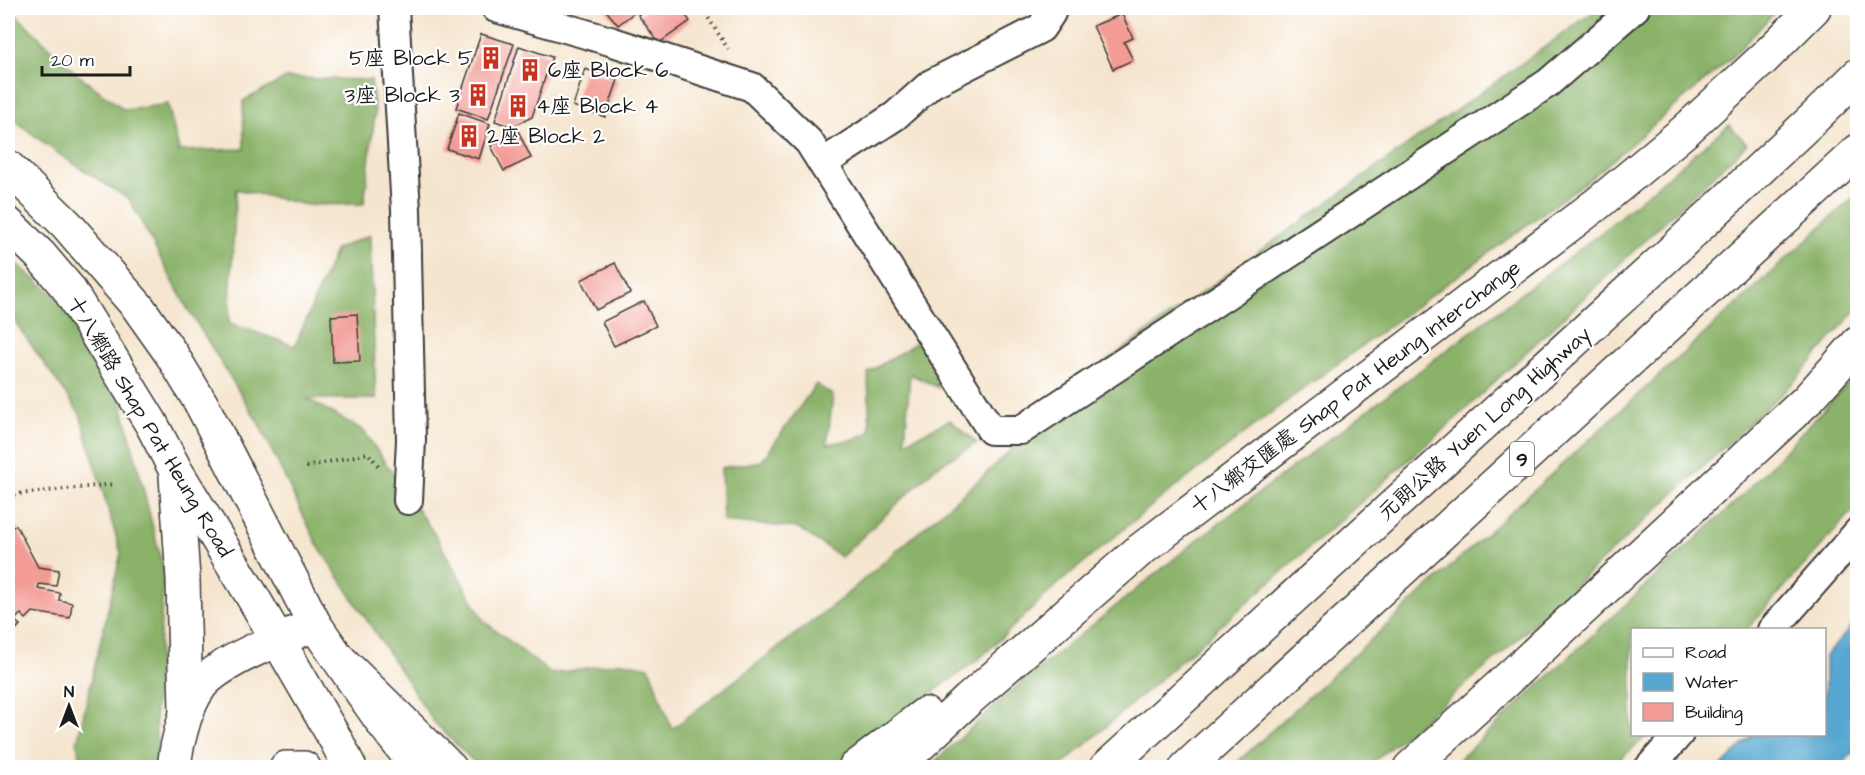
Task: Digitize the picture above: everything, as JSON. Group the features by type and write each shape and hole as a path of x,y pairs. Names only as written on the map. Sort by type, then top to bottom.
{"main road":[{"name":"十八鄉交匯處 Shap Pat Heung Interchange","path":"895,768 968,700 1139,550 1597,204 1686,130 1814,8"},
{"name":"元朗公路 Yuen Long Highway","path":"1106,768 1657,265 1857,75"},
{"name":"9","path":"1186,768 1857,151"},
{"name":"十八鄉路 Shap Pat Heung Road","path":"8,167 67,225 97,259 138,307 172,355 202,405 315,625"},
{"name":"十八鄉路 Shap Pat Heung Road","path":"8,224 69,288 151,423 176,471 277,640"},
{"path":"1410,768 1807,400 1857,343"},
{"path":"176,471 183,579 186,712"},
{"path":"855,768 1139,550"},
{"path":"175,768 174,759 186,712 202,684 218,671 256,649 315,625 383,723 418,768"},
{"path":"277,640 350,768"},
{"path":"340,660 450,768"},
{"path":"286,768 304,768"}],"street":[{"path":"394,8 406,210 411,440 408,500"},
{"path":"496,8 610,40 752,87 809,142 991,430 1021,430 1548,82 1635,8"},
{"path":"823,163 895,116 931,84 1041,28 1052,8"},
{"path":"1774,628 1857,532"},
{"path":"1649,768 1678,736"}],"path":[{"path":"306,467 368,453 408,500"},
{"path":"8,495 115,484"}],"green space":[{"path":"8,8 78,75 125,110 168,104 179,151 244,149 243,101 286,78 371,80 375,113 364,204 306,205 236,189 229,323 295,346 336,249 370,235 376,399 307,399 363,430 435,535 484,621 551,674 623,662 649,667 672,729 841,599 979,480 1101,365 1599,8 1779,8 1729,60 1595,175 1272,412 1154,504 1058,584 979,659 829,768 479,767 434,722 318,546 258,422 186,306 129,199 57,153 8,115"},
{"path":"1729,125 1747,144 1452,422 1060,767 929,767 1011,691 1201,537 1598,235"},
{"path":"1857,194 1857,309 1792,384 1497,658 1367,767 1232,767"},
{"path":"13,261 59,299 120,396 164,572 155,713 158,767 82,767 77,743 121,553 80,414 8,312 8,273"},
{"path":"922,339 939,388 910,374 905,442 950,420 977,443 936,467 841,557 798,528 723,521 721,468 762,461 816,384 833,395 827,444 852,440 870,432 868,373"},
{"path":"1857,374 1857,506 1748,628 1631,628 1631,736 1647,736 1611,767 1451,767 1743,495"}],"water":[{"path":"1857,621 1857,748 1840,767 1721,767 1751,736 1826,736 1826,655"}],"building":[{"path":"604,8 640,8 618,25"},
{"path":"649,8 680,8 690,21 659,43 638,15"},
{"path":"1122,14 1133,38 1124,42 1133,60 1113,69 1093,26"},
{"path":"481,34 514,44 488,119 456,108"},
{"path":"519,46 552,57 532,117 512,127 495,121"},
{"path":"585,69 618,80 605,117 573,106"},
{"name":"2座 Block 2","path":"459,113 490,124 479,159 447,149"},
{"path":"518,131 531,158 504,171 491,146"},
{"path":"615,263 630,293 596,310 581,280"},
{"path":"644,301 656,326 614,346 602,322"},
{"path":"357,314 360,361 333,362 331,316"},
{"path":"8,521 11,528 16,525 38,567 59,570 56,586 39,584 38,589 60,593 59,600 72,603 70,618 33,612 26,619 21,614 14,620 20,625 8,637"}],"place":[{"name":"5座 Block 5","path":"491,58"},
{"name":"6座 Block 6","path":"530,70"},
{"name":"3座 Block 3","path":"478,95"},
{"name":"4座 Block 4","path":"518,106"},
{"name":"2座 Block 2","path":"469,136"}]}
